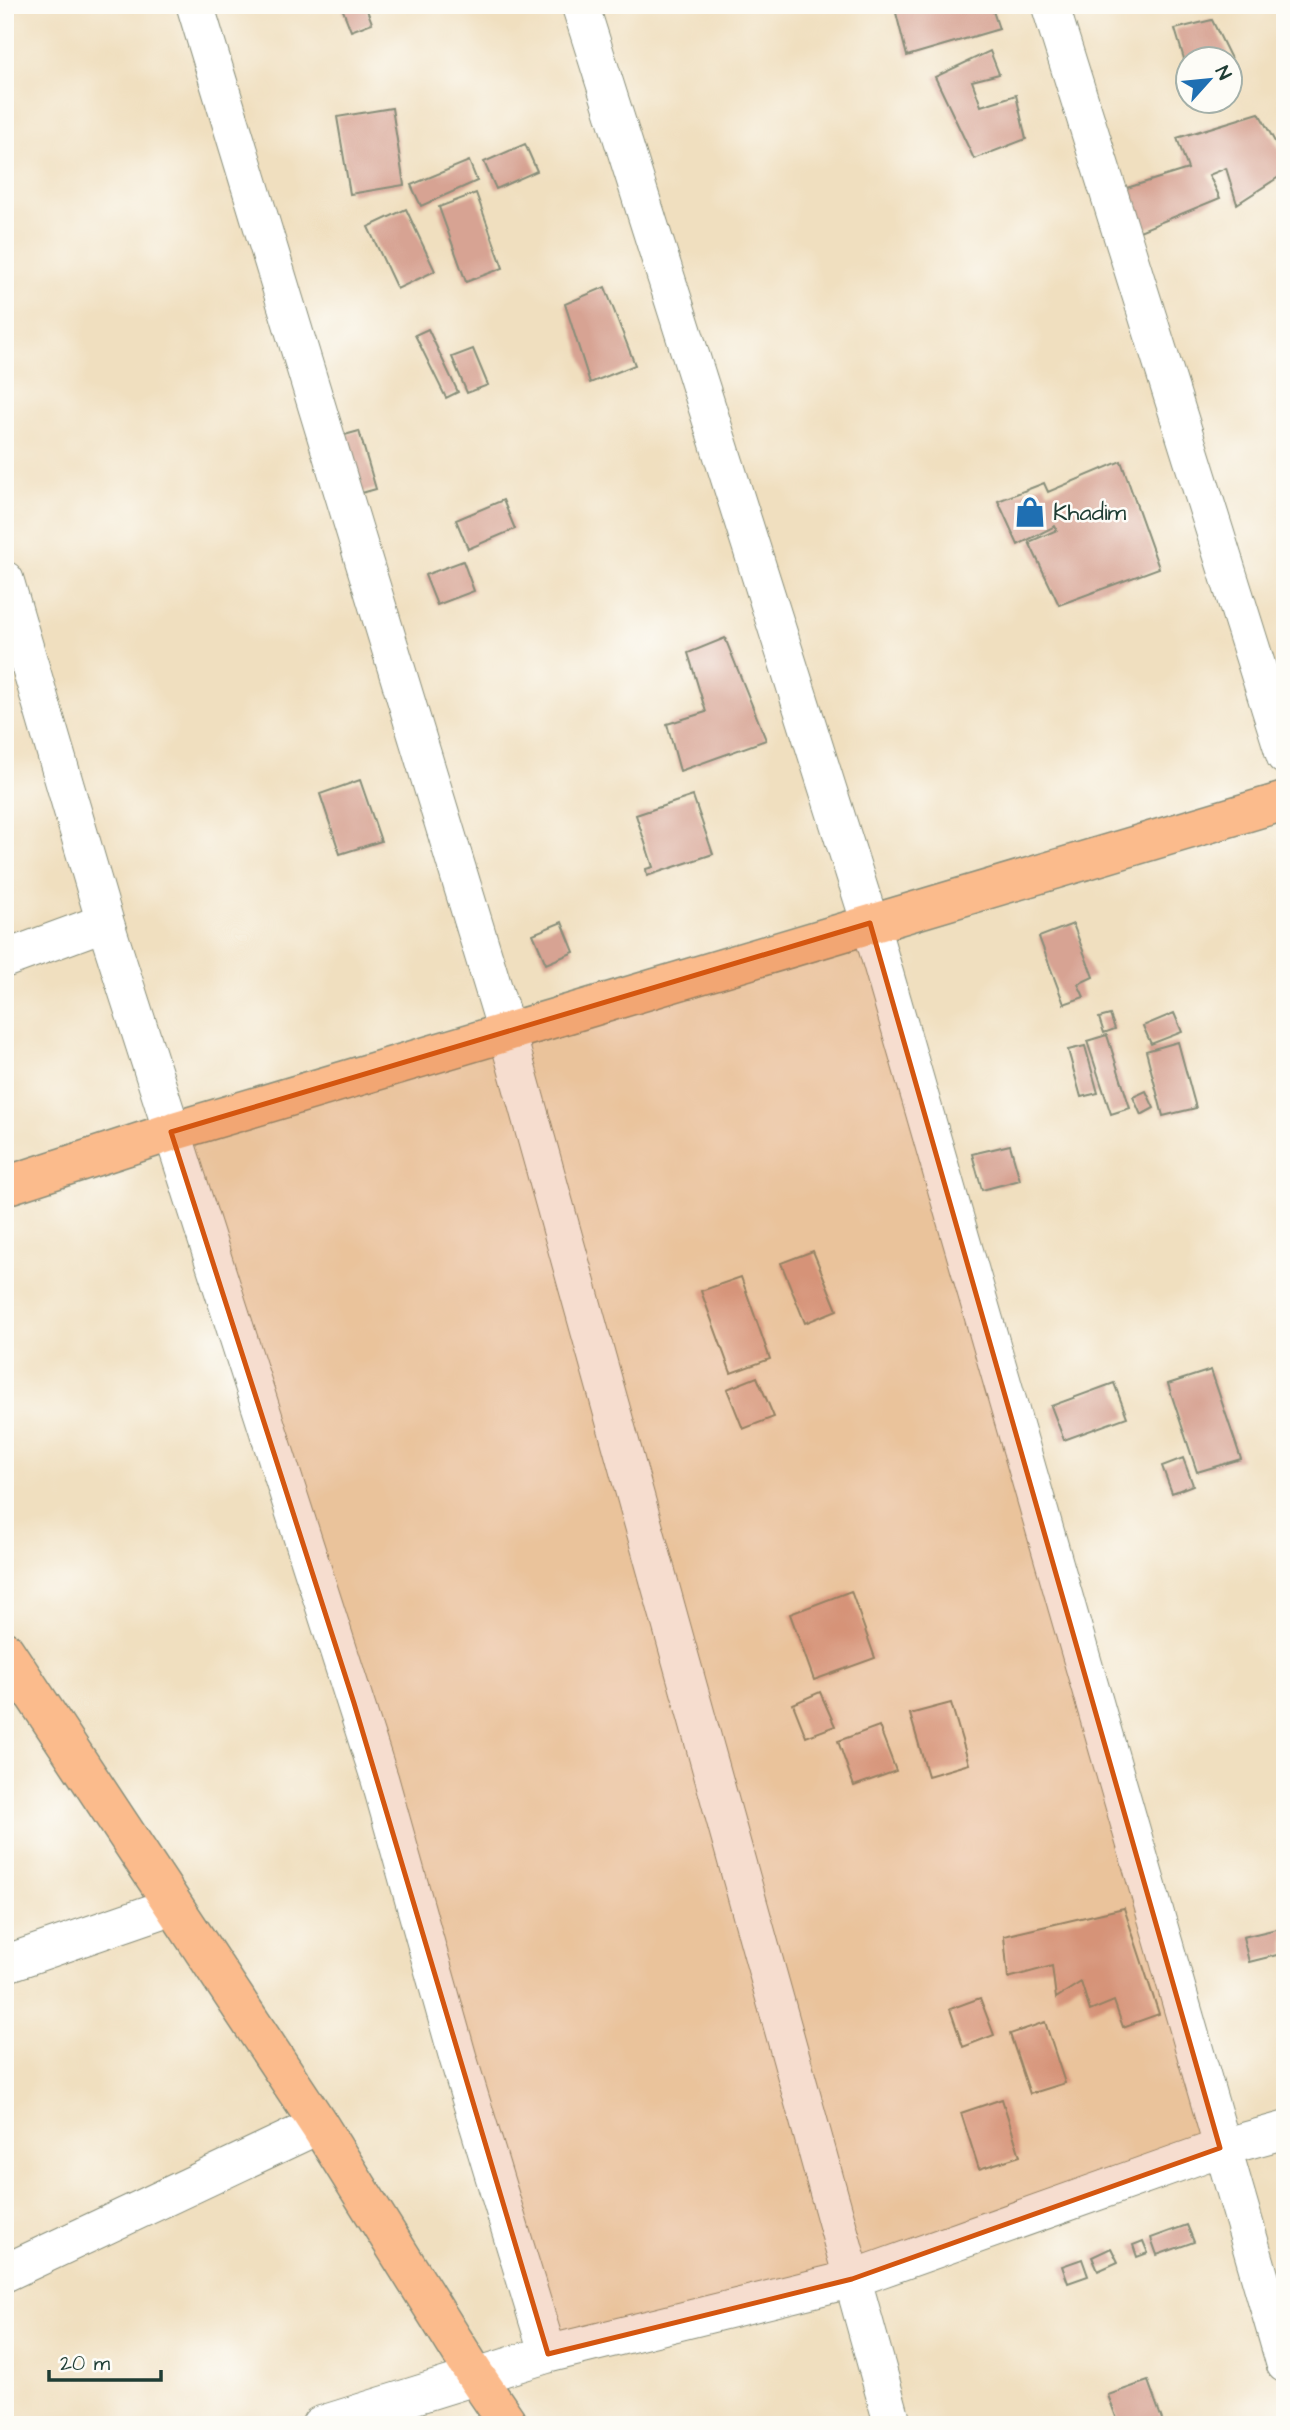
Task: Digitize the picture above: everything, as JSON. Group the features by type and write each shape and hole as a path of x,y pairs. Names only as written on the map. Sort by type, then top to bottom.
{"main road":[{"path":"5,1186 171,1132 1285,801"},
{"path":"5,1651 319,2125 509,2425"}],"street":[{"path":"195,5 507,1033 893,2425"},
{"path":"580,5 870,923 1220,2148 1285,2364"},
{"path":"1050,5 1285,756"},
{"path":"8,601 171,1132 380,1780 458,2058 548,2354"},
{"path":"5,959 105,922"},
{"path":"5,1964 173,1906"},
{"path":"5,2273 319,2125"},
{"path":"320,2425 548,2354 852,2279 1220,2148 1285,2130"}],"highlighted area":[{"path":"870,923 1220,2148 852,2279 548,2354 354,1703 171,1132"}],"building":[{"path":"341,5 365,5 372,23 351,31"},
{"path":"894,5 991,5 999,29 907,56"},
{"path":"1212,20 1225,46 1180,46 1175,29"},
{"path":"990,51 999,74 972,81 981,106 1016,95 1026,139 974,159 935,77"},
{"path":"392,108 404,185 350,194 337,117"},
{"path":"1259,113 1285,160 1285,173 1237,204 1226,168 1209,175 1220,198 1130,235 1114,192 1188,169 1177,138"},
{"path":"525,144 537,171 496,189 484,162"},
{"path":"469,161 477,181 421,206 411,185"},
{"path":"476,193 503,268 466,282 439,207"},
{"path":"406,209 435,271 397,289 368,227"},
{"path":"605,287 635,365 590,383 565,304"},
{"path":"428,329 458,392 446,398 415,335"},
{"path":"473,349 488,385 467,393 452,357"},
{"path":"359,431 376,489 351,496 334,438"},
{"path":"1121,461 1159,568 1059,605 1029,542 1057,530 1055,526 1018,545 998,501 1044,483 1048,492"},
{"path":"503,500 515,529 468,549 456,520"},
{"path":"463,561 474,591 437,605 425,575"},
{"path":"725,638 766,740 680,771 667,724 706,712 688,653"},
{"path":"360,780 381,841 340,854 320,794"},
{"path":"693,796 713,854 647,876 646,869 653,867 636,815"},
{"path":"562,922 574,952 546,964 533,934"},
{"path":"1073,924 1093,977 1078,984 1084,997 1064,1004 1039,937"},
{"path":"1174,1013 1182,1032 1151,1044 1143,1026"},
{"path":"1110,1015 1115,1029 1104,1033 1099,1018"},
{"path":"1107,1035 1130,1108 1111,1114 1087,1041"},
{"path":"1178,1042 1196,1108 1163,1116 1146,1051"},
{"path":"1085,1046 1098,1093 1081,1097 1068,1050"},
{"path":"1146,1091 1154,1108 1141,1115 1133,1097"},
{"path":"1010,1145 1020,1180 982,1190 972,1154"},
{"path":"813,1251 837,1310 805,1323 781,1263"},
{"path":"741,1277 770,1359 731,1373 701,1291"},
{"path":"1211,1370 1241,1459 1197,1472 1168,1384"},
{"path":"757,1377 774,1417 743,1429 727,1389"},
{"path":"1114,1383 1127,1417 1064,1440 1051,1406"},
{"path":"1183,1458 1193,1485 1172,1493 1162,1466"},
{"path":"851,1591 875,1658 814,1680 790,1614"},
{"path":"820,1692 835,1726 806,1737 793,1704"},
{"path":"951,1703 969,1764 928,1776 910,1714"},
{"path":"879,1726 896,1771 854,1786 838,1741"},
{"path":"1124,1908 1159,2014 1123,2027 1114,2001 1090,2011 1081,1982 1056,1998 1052,1966 1008,1978 1004,1936"},
{"path":"1285,1927 1285,1953 1249,1962 1243,1937"},
{"path":"980,1998 994,2035 963,2047 950,2009"},
{"path":"1045,2022 1065,2083 1030,2094 1010,2034"},
{"path":"1002,2099 1020,2156 979,2169 961,2113"},
{"path":"1187,2225 1194,2242 1157,2255 1151,2238"},
{"path":"1143,2241 1148,2253 1137,2257 1133,2245"},
{"path":"1111,2248 1118,2262 1098,2271 1092,2257"},
{"path":"1082,2259 1088,2276 1068,2283 1062,2266"},
{"path":"1148,2381 1164,2425 1119,2425 1108,2395"}],"place":[{"name":"Khadim","path":"1030,512"}]}
